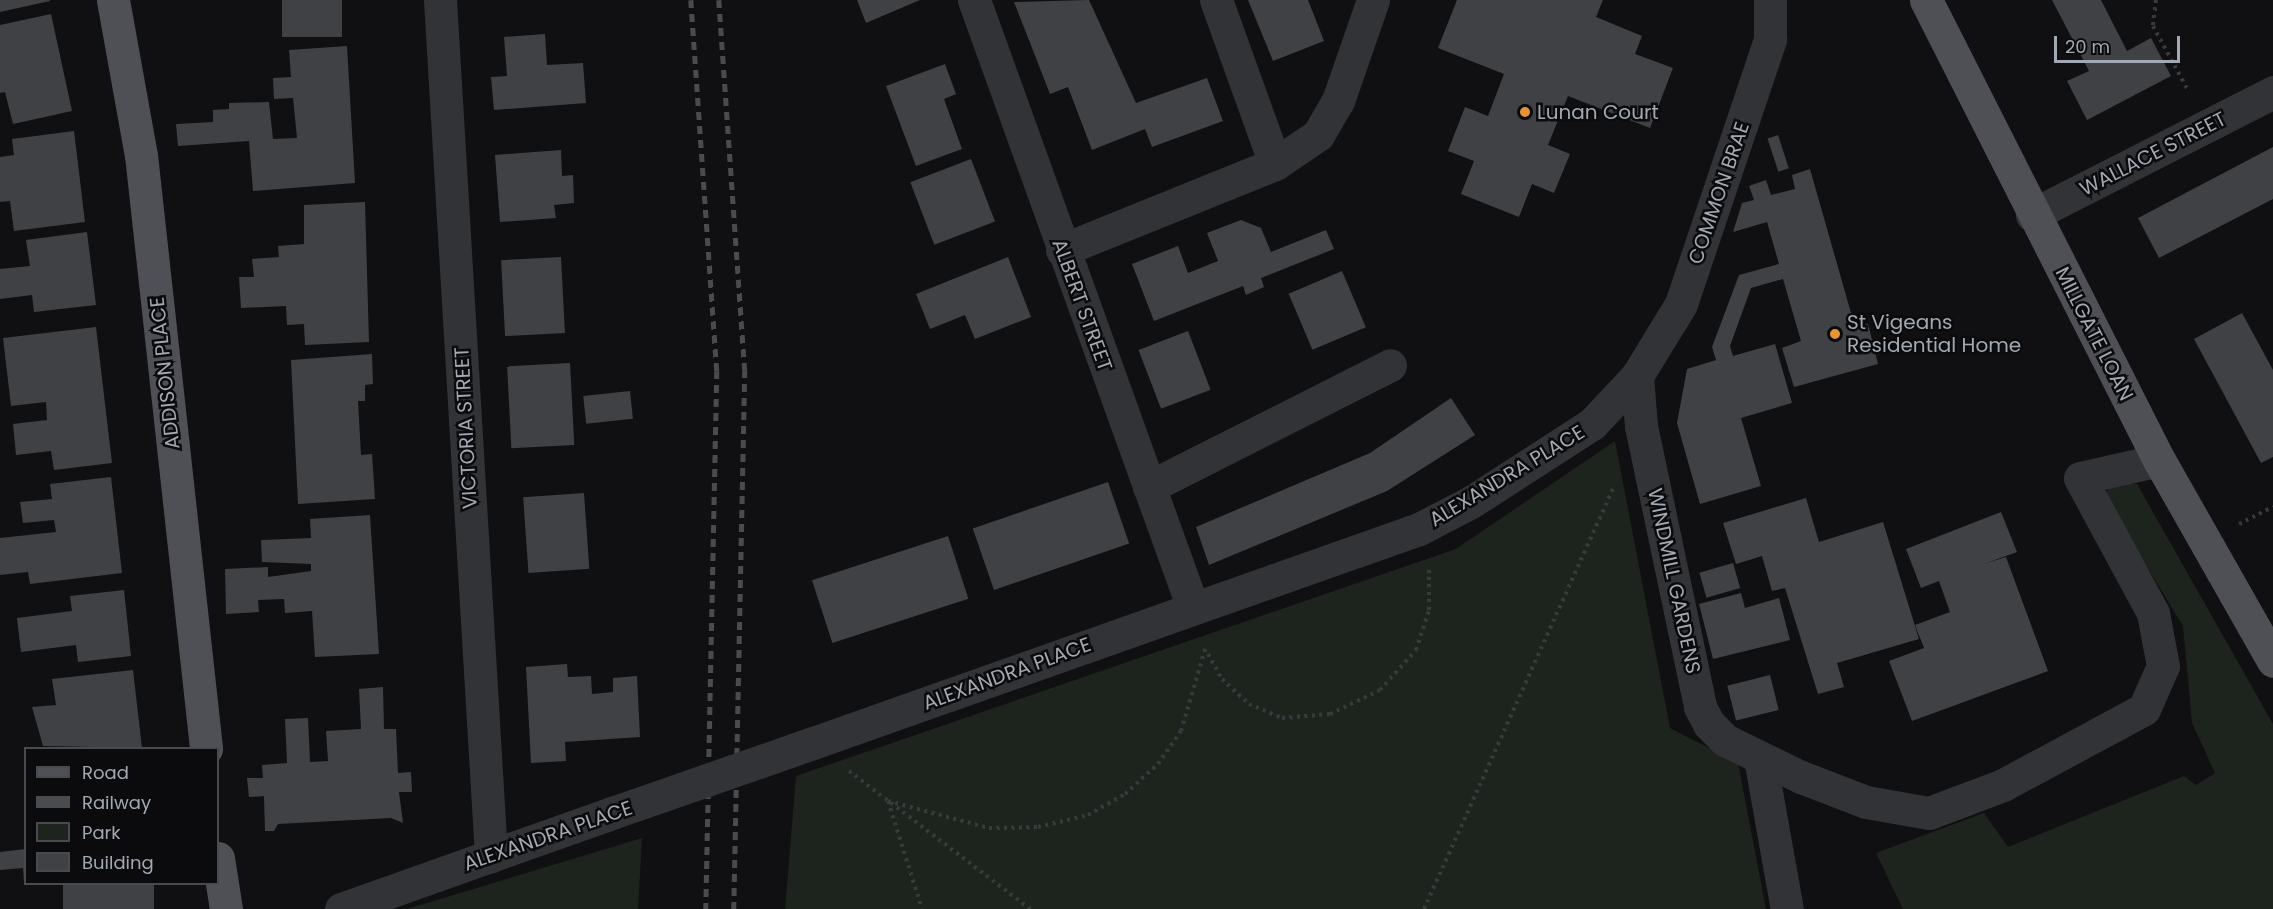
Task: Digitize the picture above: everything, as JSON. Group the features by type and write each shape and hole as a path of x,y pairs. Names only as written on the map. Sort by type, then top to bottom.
{"main road":[{"name":"ADDISON PLACE","path":"112,0 141,155 206,747"},
{"name":"MILLGATE LOAN","path":"1926,0 2032,215 2159,460 2273,661"},
{"path":"219,864 226,909"}],"street":[{"name":"VICTORIA STREET","path":"440,0 491,856"},
{"name":"ALBERT STREET","path":"974,0 1193,608"},
{"path":"1216,0 1275,164"},
{"path":"1062,249 1275,164 1318,135 1338,101 1373,0"},
{"name":"COMMON BRAE","path":"1637,376 1681,304 1770,39 1770,0"},
{"name":"WALLACE STREET","path":"2032,215 2273,92"},
{"path":"1149,487 1390,365"},
{"name":"ALEXANDRA PLACE","path":"341,909 1419,529 1471,502 1592,424 1637,376"},
{"name":"WINDMILL GARDENS","path":"1637,376 1641,426 1700,707 1725,740 1760,758 1866,802 1929,813 2003,785 2144,709 2163,666 2153,613 2080,478 2159,460"},
{"path":"1760,758 1787,909"}],"path":[{"path":"2156,0 2153,26 2207,126"},
{"path":"1424,909 1617,479"},
{"path":"2238,525 2273,507"},
{"path":"1193,608 1208,653 1222,679 1249,704 1282,718 1330,714 1380,690 1416,650 1429,610 1431,576 1419,529"},
{"path":"888,801 989,828 1038,827 1088,815 1125,794 1158,764 1181,731 1208,653"},
{"path":"813,743 1030,909"},
{"path":"888,801 922,909"}],"green space":[{"path":"1615,441 1670,728 1738,763 1766,909 785,909 796,776 1456,549"},
{"path":"2110,480 2137,484 2273,724 2273,909 1903,909 1876,853 1984,813 2008,847 2184,776 2196,785 2215,773 2192,723 2183,626 2105,497"},
{"path":"642,838 638,909 407,909"}],"building":[{"path":"0,0 50,0 50,1 0,12"},
{"path":"282,0 342,0 342,37 282,37"},
{"path":"857,0 920,0 866,23"},
{"path":"1089,0 1136,103 1207,78 1223,121 1152,147 1145,129 1092,150 1068,87 1050,94 1014,2"},
{"path":"1248,0 1308,0 1324,41 1273,61"},
{"name":"Lunan Court","path":"1457,0 1603,0 1596,17 1642,36 1635,54 1673,68 1650,128 1568,96 1548,145 1570,154 1554,193 1532,184 1519,217 1461,194 1474,161 1448,151 1465,107 1488,116 1504,74 1438,48"},
{"path":"2052,0 2101,0 2127,51 2151,38 2171,76 2087,120 2067,81 2089,71"},
{"path":"51,14 72,111 13,124 5,92 0,93 0,25"},
{"path":"545,34 547,65 583,63 586,103 494,110 491,77 507,76 504,37"},
{"path":"347,46 355,183 253,191 249,141 178,146 176,124 213,122 213,110 229,109 229,103 269,102 273,139 297,138 293,98 274,99 273,78 291,77 289,50"},
{"path":"945,64 956,94 944,99 962,149 916,166 886,86"},
{"path":"74,131 85,222 14,231 10,201 0,202 0,157 14,155 12,139"},
{"path":"1778,135 1789,168 1778,172 1768,138"},
{"path":"2273,147 2273,199 2159,258 2138,218"},
{"path":"561,150 562,176 573,175 574,203 554,205 556,218 500,222 495,155"},
{"path":"971,159 995,222 934,245 910,182"},
{"name":"St Vigeans Residential Home","path":"1810,169 1855,327 1868,324 1878,364 1794,387 1782,348 1801,341 1783,279 1751,288 1730,346 1733,356 1775,344 1792,403 1741,418 1761,486 1700,504 1677,423 1687,369 1716,360 1712,347 1739,275 1779,264 1767,222 1733,232 1742,203 1754,200 1749,186 1766,180 1771,195 1795,189 1792,175"},
{"path":"365,202 369,342 305,345 304,324 287,325 286,306 241,308 239,277 254,277 252,259 279,257 278,246 304,244 304,205"},
{"path":"1241,220 1261,228 1271,252 1326,230 1334,249 1261,278 1264,287 1246,295 1243,286 1154,321 1132,264 1178,246 1188,273 1218,261 1207,233"},
{"path":"87,232 96,305 34,312 32,295 0,299 0,269 30,266 26,240"},
{"path":"561,257 565,333 505,336 501,260"},
{"path":"1008,257 1031,317 975,339 965,315 930,329 916,294"},
{"path":"1342,271 1366,327 1312,350 1289,294"},
{"path":"2242,313 2273,370 2273,457 2261,463 2194,339"},
{"path":"96,327 112,463 54,470 51,451 16,455 13,424 47,420 46,402 11,406 3,338"},
{"path":"1188,331 1211,390 1161,409 1139,350"},
{"path":"372,354 373,384 365,385 365,401 358,401 361,455 372,454 375,499 298,504 291,360"},
{"path":"570,363 574,445 511,448 507,366"},
{"path":"630,391 633,419 586,424 583,396"},
{"path":"1451,398 1475,435 1387,491 1209,565 1196,527 1370,453"},
{"path":"111,477 122,573 30,584 28,572 0,575 0,538 56,532 54,520 23,523 20,502 52,499 50,484"},
{"path":"1108,482 1129,543 994,590 973,529"},
{"path":"584,493 589,569 528,573 523,497"},
{"path":"1806,498 1819,542 1883,522 1919,639 1837,663 1844,687 1818,694 1785,588 1772,591 1762,556 1736,564 1723,523"},
{"path":"2001,512 2017,552 1984,564 2006,557 2048,671 1912,721 1889,661 1924,648 1915,625 1950,612 1939,581 1921,588 1906,549"},
{"path":"370,515 379,654 315,657 312,611 285,613 284,599 258,600 259,612 226,614 225,569 268,567 268,577 311,571 311,564 262,562 261,540 311,538 310,519"},
{"path":"948,536 968,599 832,643 812,580"},
{"path":"1733,563 1740,588 1707,598 1699,573"},
{"path":"124,590 131,656 78,662 76,645 21,652 17,618 72,611 70,596"},
{"path":"1741,593 1745,608 1779,598 1790,640 1713,659 1699,604"},
{"path":"567,664 568,677 591,676 592,694 613,692 613,678 637,676 640,737 565,742 566,761 531,763 526,667"},
{"path":"133,670 142,747 43,746 32,707 56,705 52,679"},
{"path":"1770,675 1779,710 1736,721 1727,686"},
{"path":"383,687 384,729 396,729 398,773 411,772 412,792 399,792 403,823 391,818 278,824 274,831 265,831 264,796 249,797 247,778 263,778 262,765 287,763 285,719 308,718 310,762 328,761 326,731 361,729 359,689"},
{"path":"24,849 24,882 23,868 0,870 0,852"},
{"path":"63,885 154,885 154,909 63,909"}],"railway":[{"path":"691,0 717,371 706,909"},
{"path":"719,0 745,370 734,909"}],"place":[{"name":"Lunan Court","path":"1525,112"},
{"name":"St Vigeans Residential Home","path":"1835,334"}]}
